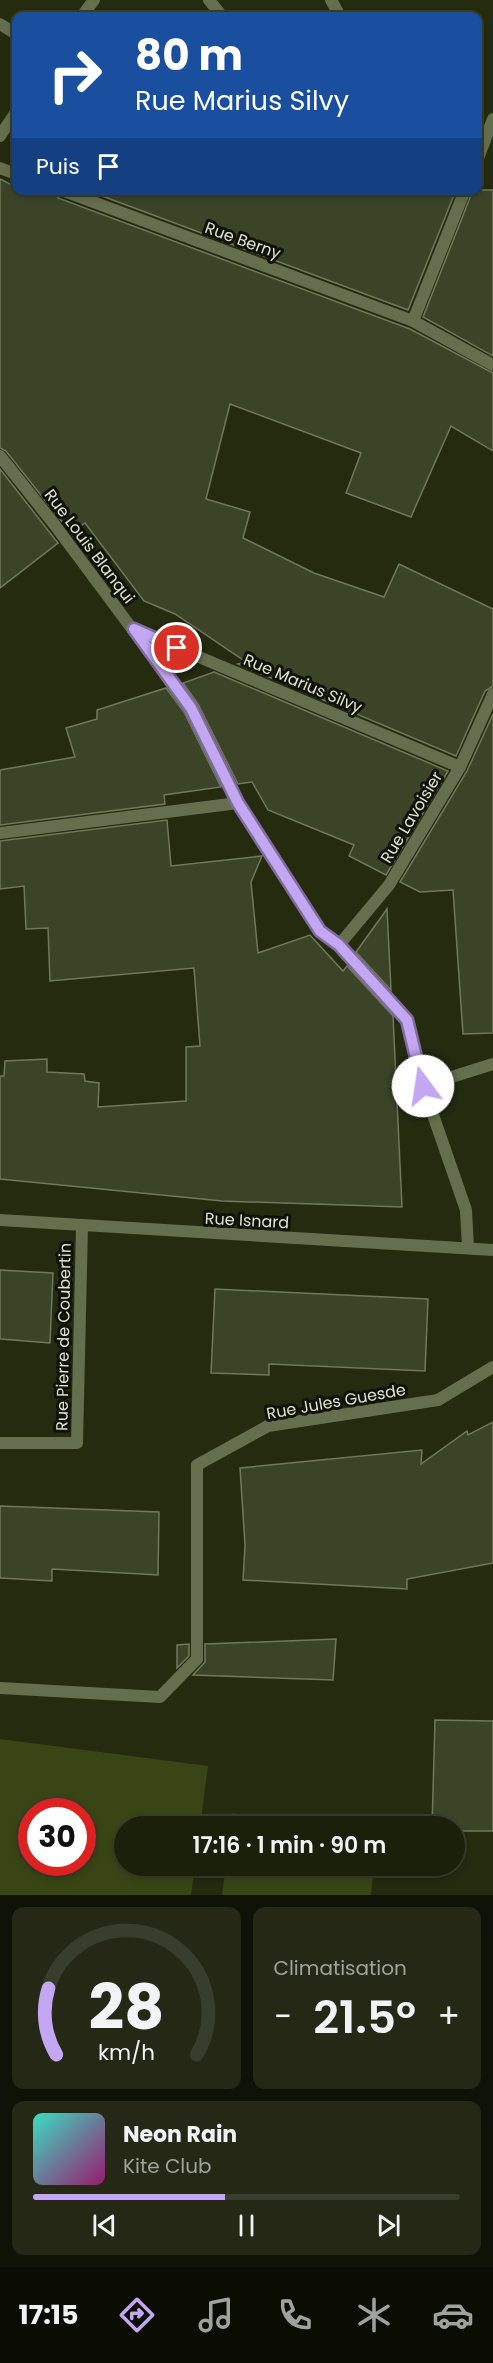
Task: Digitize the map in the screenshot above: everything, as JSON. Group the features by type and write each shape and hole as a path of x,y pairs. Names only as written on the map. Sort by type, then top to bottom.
{"street":[{"path":"209,0 219,12"},
{"path":"0,136 12,118"},
{"path":"482,132 493,119"},
{"name":"Rue Berny","path":"75,195 413,321 493,365"},
{"path":"413,321 463,195"},
{"name":"Rue Louis Blanqui","path":"0,456 134,629 191,708 238,803 320,931 339,945 407,1020 423,1086 466,1210 468,1248"},
{"name":"Rue Marius Silvy","path":"134,629 460,767"},
{"name":"Rue Lavoisier","path":"339,945 389,885 460,767 493,694"},
{"path":"0,833 238,803"},
{"path":"423,1086 493,1064"},
{"name":"Rue Isnard","path":"0,1220 493,1250"},
{"name":"Rue Pierre de Coubertin","path":"0,1443 77,1443 82,1226"},
{"name":"Rue Jules Guesde","path":"0,1689 160,1696 197,1659 197,1465 268,1426 438,1400 493,1367"}],"green space":[{"path":"0,1739 208,1766 201,1816 114,1816 114,1876 194,1876 191,1895 0,1895"},
{"path":"232,1813 253,1816 232,1816"},
{"path":"225,1876 373,1876 371,1895 222,1895"}],"building":[{"path":"0,179 12,185 12,195 56,195 58,198 410,329 493,373 493,451 451,426 411,517 346,493 361,453 230,404 206,499 250,512 243,538 314,573 384,597 399,564 493,609 493,686 485,691 456,756 238,664 246,662 175,614 144,601 85,523 71,533 6,451 0,448"},
{"path":"482,190 493,190 493,356 423,317 471,195 482,195"},
{"path":"99,195 454,195 408,310"},
{"path":"0,469 58,543 0,588"},
{"path":"214,672 448,771 386,875 349,856 354,845 268,810 252,782 238,784 198,704 183,683"},
{"path":"166,688 184,712 221,787 164,795 165,804 0,825 0,770 75,757 66,728 97,719 97,710"},
{"path":"493,714 493,1033 463,1034 453,890 420,892 400,882 467,771"},
{"path":"167,820 171,866 262,856 251,882 258,953 310,935 343,971 347,966 393,1016 402,1207 222,1201 0,1179 0,1076 4,1076 5,1061 47,1059 47,1072 84,1074 85,1081 99,1083 98,1107 186,1101 186,1047 200,1046 194,968 50,981 48,928 26,929 24,886 0,889 0,841"},
{"path":"387,909 391,990 356,952"},
{"path":"0,1270 53,1273 50,1343 0,1339"},
{"path":"215,1289 428,1299 425,1371 269,1364 269,1375 211,1373"},
{"path":"493,1422 493,1563 407,1579 407,1589 243,1580 245,1545 240,1468 422,1450 421,1464 467,1431 468,1435"},
{"path":"0,1506 159,1512 158,1575 52,1569 52,1581 0,1578"},
{"path":"336,1639 333,1680 193,1675 205,1662 205,1644"},
{"path":"189,1644 189,1656 177,1668 177,1645"},
{"path":"435,1720 493,1721 493,1831 465,1831 465,1816 432,1816"}],"route":[{"path":"177,648 134,629 191,708 238,803 320,931 339,945 407,1020 423,1086"}]}
